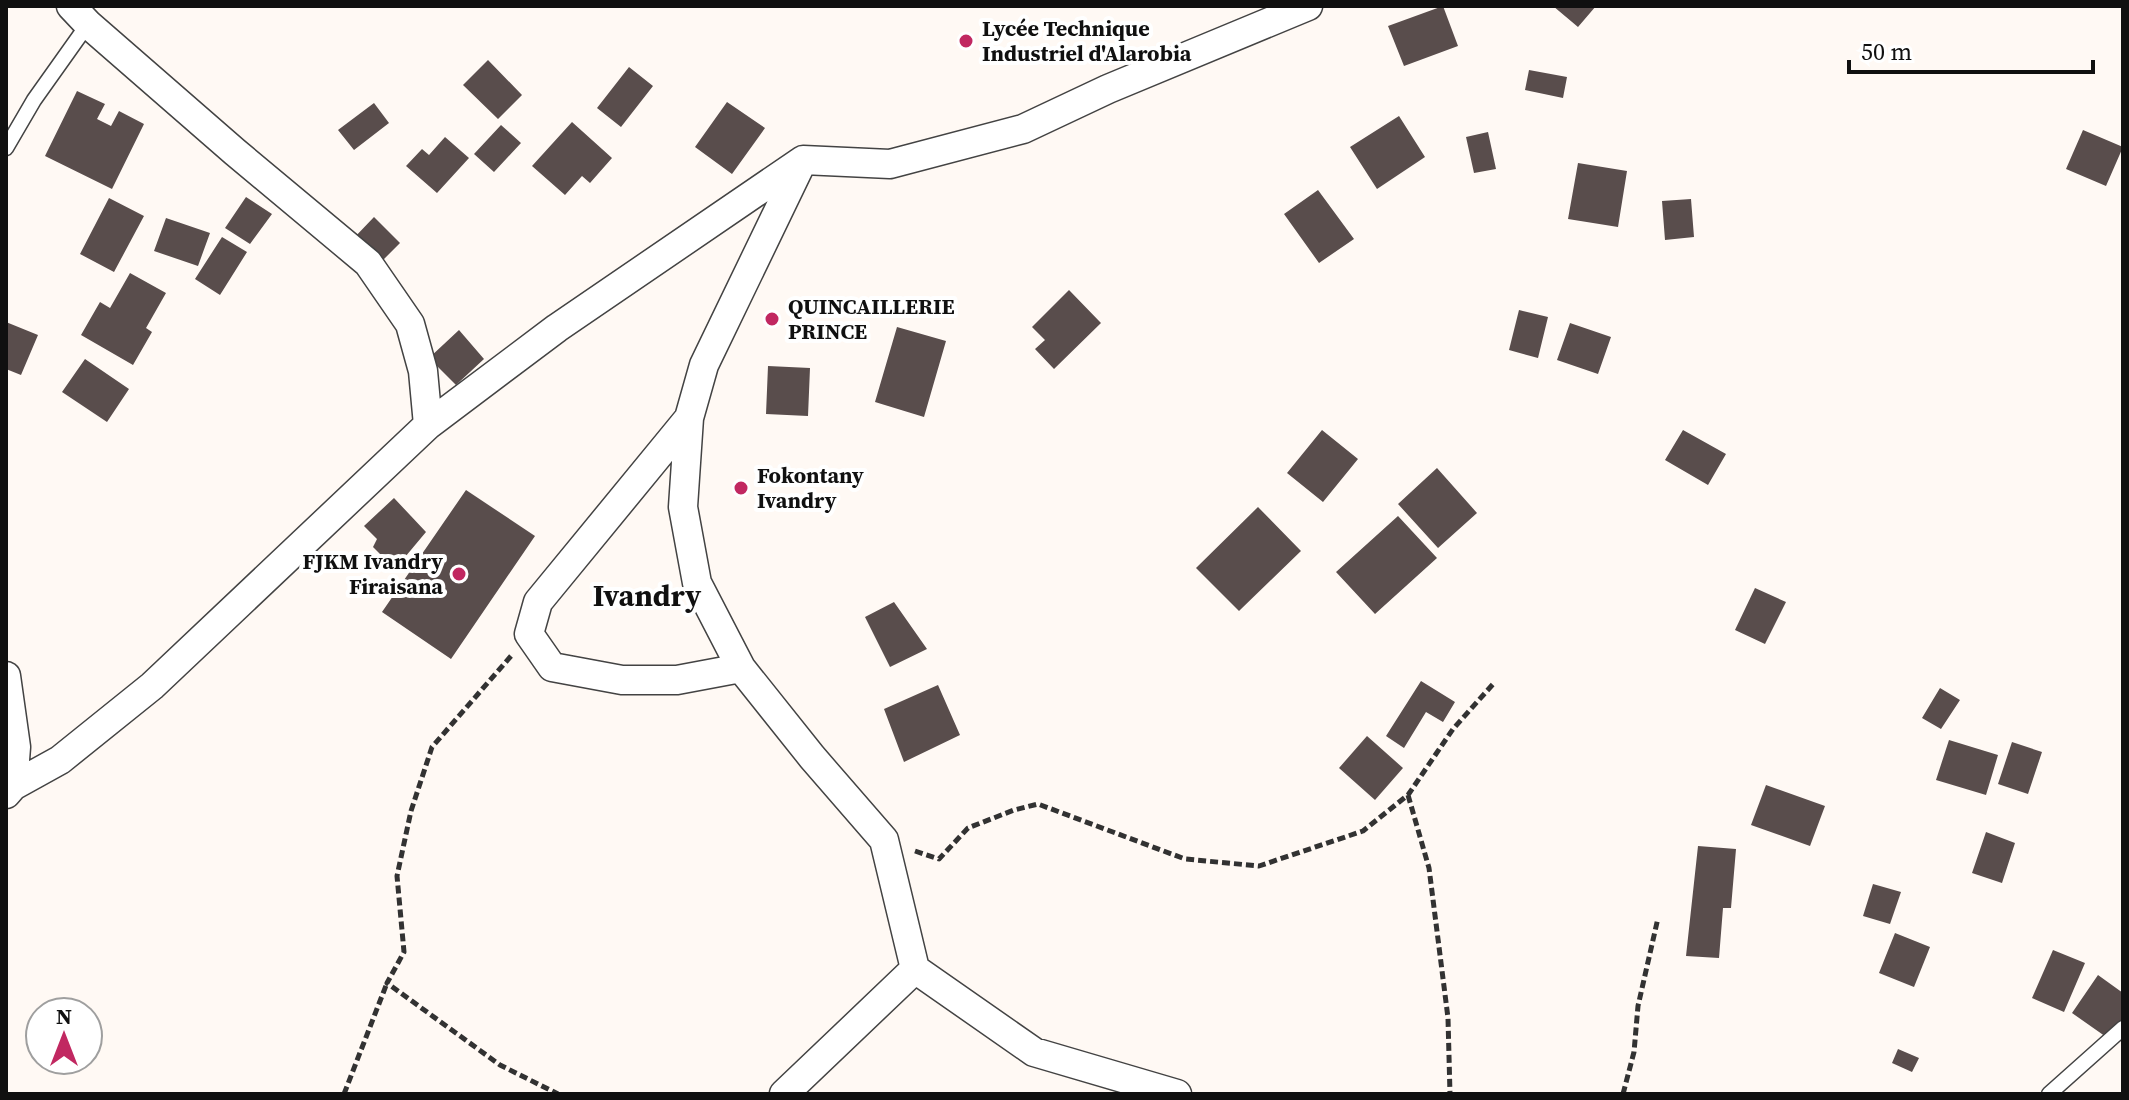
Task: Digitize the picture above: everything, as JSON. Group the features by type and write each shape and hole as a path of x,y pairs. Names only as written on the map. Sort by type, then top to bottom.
{"street":[{"path":"10,790 60,760 152,686 428,425 557,328 803,160 890,164 1023,129 1108,89 1308,6"},
{"path":"79,15 368,263 410,324 423,371 428,425"},
{"path":"803,160 704,365 689,418 683,507 697,583 741,668 884,840 915,969 1034,1052 1177,1094"},
{"path":"689,418 538,602 529,634 552,667 622,680 677,680 741,668"},
{"path":"6,676 16,747 10,790"},
{"path":"784,1094 915,969"}],"lane":[{"path":"6,148 79,15"},
{"path":"2049,1094 2123,1028"}],"path":[{"path":"344,1094 387,983 404,952 397,876 411,811 432,747 529,634"},
{"path":"884,840 939,859 968,828 1038,804 1185,859 1259,866 1363,831 1408,795 1453,729 1494,683"},
{"path":"1408,795 1429,868 1448,1018 1450,1094"},
{"path":"1623,1094 1634,1052 1638,1006 1658,918"},
{"path":"387,983 500,1065 558,1094"}],"building":[{"path":"1443,6 1458,46 1404,66 1388,26"},
{"path":"1553,6 1596,6 1578,27"},
{"path":"488,60 522,95 498,119 463,85"},
{"path":"629,67 653,86 621,127 597,108"},
{"path":"1529,70 1567,77 1563,98 1525,90"},
{"path":"77,91 105,104 97,119 111,126 119,111 144,124 112,189 45,156"},
{"path":"727,102 765,128 732,174 695,147"},
{"path":"374,103 389,123 354,150 338,130"},
{"path":"1399,116 1425,157 1377,189 1350,147"},
{"path":"572,122 612,158 590,183 582,176 565,195 532,166"},
{"path":"501,125 521,143 494,172 474,154"},
{"path":"2083,130 2123,147 2106,186 2066,169"},
{"path":"1488,132 1496,169 1474,173 1466,137"},
{"path":"445,137 469,158 437,193 406,166 422,149 429,155"},
{"path":"1578,163 1627,171 1618,227 1568,219"},
{"path":"1318,190 1354,239 1319,263 1284,214"},
{"path":"246,197 272,214 250,244 225,228"},
{"path":"109,198 144,216 114,272 80,254"},
{"path":"1691,199 1694,237 1665,240 1662,201"},
{"path":"374,217 400,243 378,265 352,240"},
{"path":"166,218 210,233 198,266 154,251"},
{"path":"222,237 247,252 220,295 195,279"},
{"path":"130,273 166,293 146,328 152,332 133,365 81,335 100,302 110,308"},
{"path":"1069,290 1101,323 1054,369 1035,349 1045,340 1032,327"},
{"path":"1519,310 1548,317 1538,358 1509,350"},
{"path":"6,322 38,335 21,375 6,369"},
{"path":"1570,323 1611,337 1598,374 1557,360"},
{"path":"897,327 946,341 924,417 875,402"},
{"path":"459,330 484,359 456,385 429,358"},
{"path":"85,359 129,389 107,422 62,392"},
{"path":"768,366 810,368 808,416 766,414"},
{"path":"1322,430 1358,459 1323,502 1287,473"},
{"path":"1683,430 1726,454 1708,485 1665,460"},
{"path":"1437,468 1477,513 1438,548 1398,504"},
{"name":"FJKM Ivandry Firaisana","path":"466,490 535,536 451,659 382,612"},
{"path":"394,498 426,532 395,569 373,547 377,539 364,526"},
{"path":"1258,507 1301,551 1239,611 1196,568"},
{"path":"1398,516 1437,558 1375,614 1336,572"},
{"path":"1755,588 1786,602 1765,644 1735,630"},
{"path":"894,602 927,649 890,667 865,617"},
{"path":"1421,681 1455,702 1443,722 1426,712 1404,748 1386,736"},
{"path":"938,685 960,735 904,762 884,709"},
{"path":"1940,688 1960,700 1941,729 1922,718"},
{"path":"1367,736 1403,768 1375,800 1339,768"},
{"path":"1949,740 1998,755 1986,795 1936,780"},
{"path":"2012,742 2042,752 2028,794 1998,784"},
{"path":"1766,785 1825,806 1810,846 1751,825"},
{"path":"1986,832 2015,843 2002,883 1972,873"},
{"path":"1698,846 1736,849 1731,908 1723,908 1719,958 1686,956"},
{"path":"1873,884 1901,892 1890,924 1863,916"},
{"path":"1895,933 1930,947 1914,987 1879,973"},
{"path":"2053,950 2085,963 2064,1012 2032,998"},
{"path":"2098,975 2123,993 2123,1019 2109,1039 2072,1013"},
{"path":"1898,1049 1919,1058 1912,1072 1892,1063"}],"place":[{"name":"Lycée Technique Industriel d'Alarobia","path":"966,41"},
{"name":"QUINCAILLERIE PRINCE","path":"772,319"},
{"name":"Fokontany Ivandry","path":"741,488"},
{"name":"FJKM Ivandry Firaisana","path":"459,574"}],"district":[{"name":"Ivandry","path":"647,596"}]}
